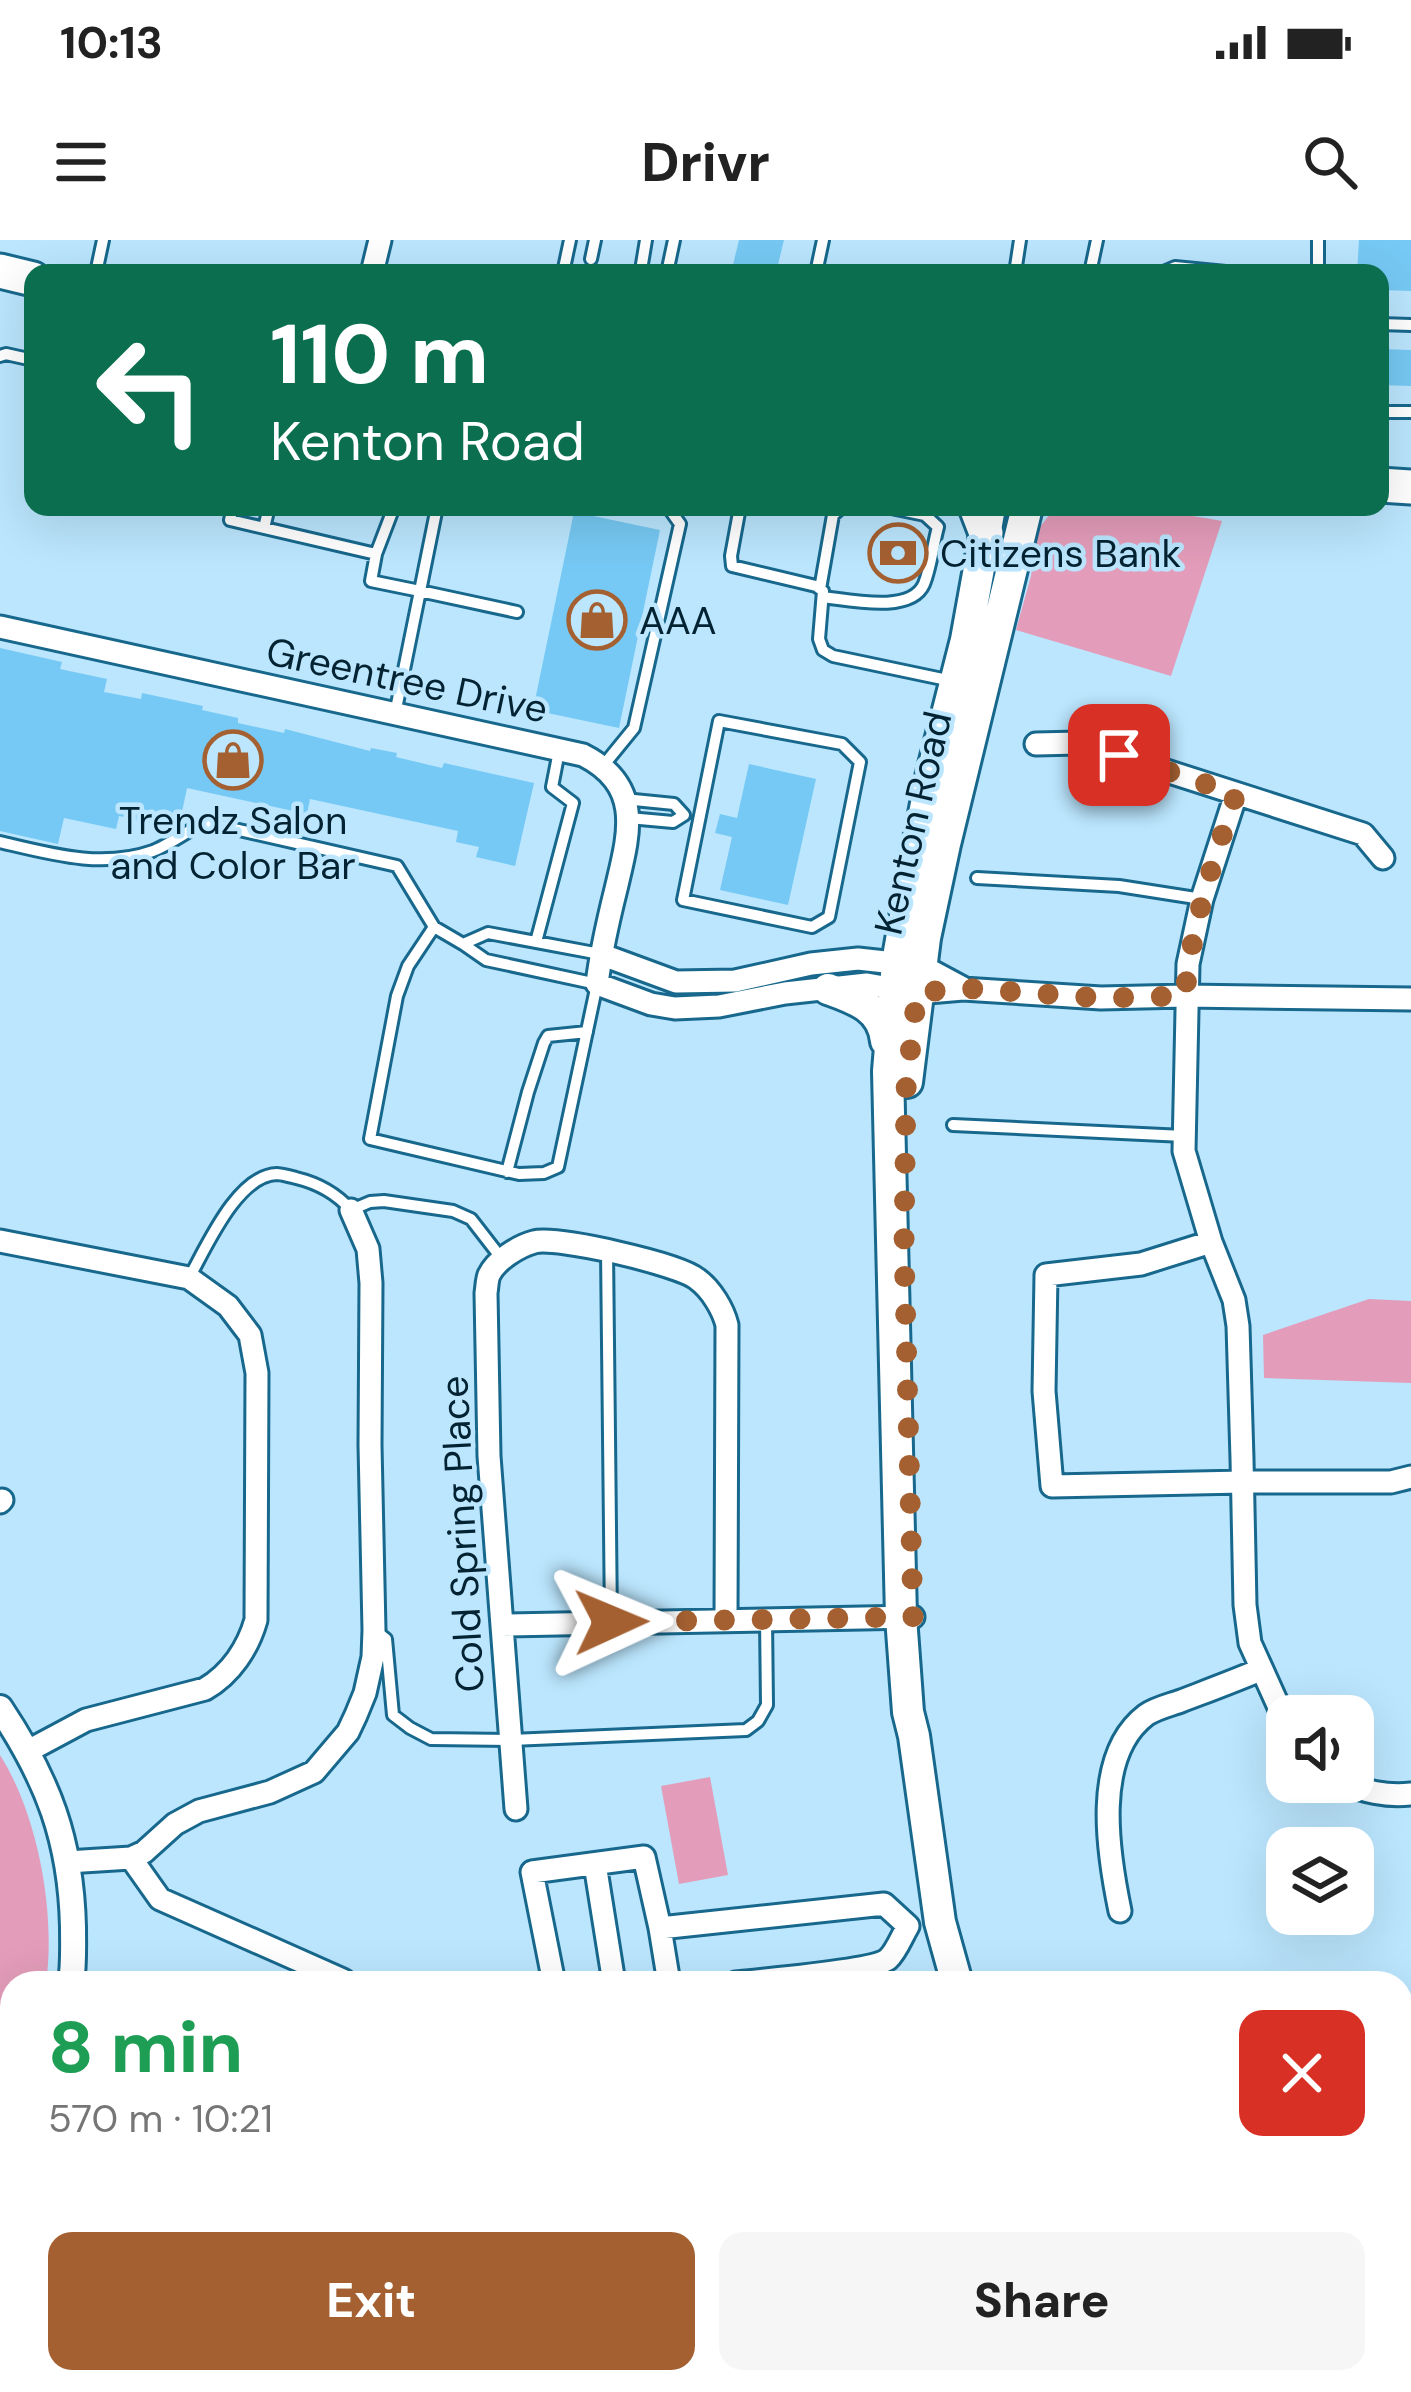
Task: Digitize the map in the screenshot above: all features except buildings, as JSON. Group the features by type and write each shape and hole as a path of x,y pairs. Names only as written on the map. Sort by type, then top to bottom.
{"main road":[{"name":"Kenton Road","path":"907,1617 908,977 932,773 955,682 984,516"},
{"name":"Kenton Road","path":"954,1971 940,1922 914,1736 917,1707 907,1617 888,1071 1025,516"},
{"path":"829,989 875,1012 885,1031 888,1071"}],"street":[{"name":"Greentree Drive","path":"0,627 583,755 603,766"},
{"path":"1036,744 1079,743 1363,834 1383,858"},
{"path":"603,766 617,781 627,808 628,838 597,984 675,1008 718,1006 908,977"},
{"path":"1236,794 1202,899 1188,964 1184,1151 1234,1300 1245,1605 1250,1643 1272,1695"},
{"path":"600,954 676,982 717,983 858,959 908,977 963,988 1101,998 1411,999"},
{"path":"68,1862 130,1858 199,1811 270,1792 314,1772 348,1732 356,1715 373,1657 374,1630 371,1283 368,1249 352,1210"},
{"path":"0,1241 189,1279 228,1306 250,1335 257,1373 256,1620 248,1646 205,1689 86,1720 28,1751"},
{"path":"502,1259 536,1241 607,1250 686,1272 700,1280 724,1313 727,1619"},
{"path":"1211,1242 1141,1264 1046,1275 1044,1391 1052,1486 1391,1482 1411,1477"},
{"name":"Cold Spring Place","path":"502,1259 489,1275 486,1293 490,1456 516,1809"},
{"path":"502,1625 907,1617"},
{"path":"1120,1911 1109,1858 1108,1808 1110,1784 1126,1736 1149,1713 1260,1670"},
{"path":"0,1708 28,1751 58,1823 72,1882 74,1971"},
{"path":"1374,1793 1411,1794"},
{"path":"552,1971 532,1872 644,1857 666,1971"},
{"path":"130,1858 160,1899 323,1971"},
{"path":"595,1864 612,1971"},
{"path":"660,1928 884,1904 908,1926 940,1922"},
{"path":"840,1971 883,1963 908,1926"}],"lane":[{"path":"591,259 595,240"},
{"path":"231,516 230,520 376,554"},
{"path":"264,528 267,516"},
{"path":"391,516 371,580 517,613"},
{"path":"394,714 435,516"},
{"path":"603,766 634,728 680,524 674,516"},
{"path":"738,516 732,566 822,593 893,603 910,599 922,589 938,527 927,516"},
{"path":"832,516 822,593 819,639 823,650 955,682"},
{"path":"719,721 842,744 860,762 830,917 812,927 682,900 699,817 719,721"},
{"path":"536,942 573,803 553,787 560,750"},
{"path":"627,808 674,805 684,814 699,817"},
{"path":"627,808 673,822 684,814"},
{"path":"0,842 57,856 107,861 154,850 204,822 397,866 434,927 486,960 597,984 558,1167 518,1174 370,1139 397,996 408,966 434,927"},
{"path":"977,878 1119,886 1202,899"},
{"path":"464,944 488,933 600,954"},
{"path":"508,1172 544,1043 548,1036 586,1032"},
{"path":"952,1125 1184,1136"},
{"path":"189,1279 233,1200 278,1174 311,1181 352,1210 384,1201 453,1211 472,1220 502,1259"},
{"path":"607,1250 611,1622"},
{"path":"374,1630 386,1639 393,1715 431,1738 511,1740 746,1730 767,1706 766,1619"}],"shaded area":[{"path":"1048,516 1190,516 1222,521 1171,676 1016,630 1037,531"},
{"path":"1369,1299 1411,1301 1411,1383 1264,1378 1263,1335"},
{"path":"0,1755 34,1835 46,1896 48,1956 47,1971 0,1971"},
{"path":"710,1777 728,1875 679,1884 661,1786"}],"place":[{"name":"Citizens Bank","path":"898,553"},
{"name":"AAA","path":"597,620"},
{"name":"Trendz Salon and Color Bar","path":"233,760"}],"route":[{"path":"611,1622 913,1617 904,1246 906,1089 917,993 963,988 1101,998 1185,996 1202,899 1236,794 1119,755"}]}
